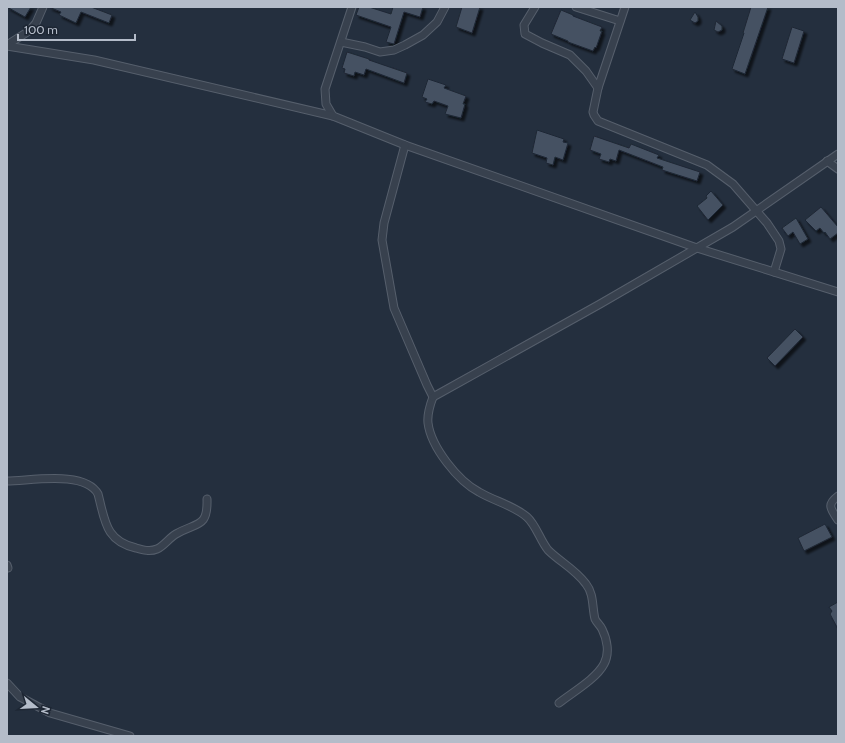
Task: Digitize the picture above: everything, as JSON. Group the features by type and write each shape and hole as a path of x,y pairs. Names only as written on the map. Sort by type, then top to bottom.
{"street":[{"path":"7,45 29,31 36,23 43,7"},
{"path":"334,116 326,104 325,89 352,7"},
{"path":"341,42 380,52 394,50 423,35 437,22 445,7"},
{"path":"535,7 524,25 525,34 570,55 586,71 598,88"},
{"path":"576,7 620,21"},
{"path":"625,7 598,88 593,112 594,115 598,121 707,165 733,184 757,210 779,241 781,248 774,272"},
{"path":"7,45 94,60 334,116 405,145 697,248 838,292"},
{"path":"405,145 384,223 382,240 394,308 433,397"},
{"path":"559,703 597,674 605,663 607,644 602,628 596,621 588,586 548,549 528,518 512,508 473,489 451,467 442,456 430,434 428,413 433,397 734,227 838,154"},
{"path":"827,162 838,169"},
{"path":"7,481 36,478 78,480 87,484 96,490 106,524 116,540 128,546 145,550 157,549 175,534 201,522 206,517 208,511 207,499"},
{"path":"838,496 832,500 831,504 831,509 838,520"},
{"path":"7,683 20,697 50,713 130,736"}],"building":[{"path":"7,7 31,7 25,17"},
{"path":"49,7 91,7 112,15 109,23 81,12 76,23 59,15 61,12"},
{"path":"359,7 369,7 391,14 393,7 423,7 420,17 404,12 394,44 386,42 391,27 356,15"},
{"path":"462,7 480,7 472,33 456,27"},
{"path":"751,7 768,7 745,74 732,69"},
{"path":"561,10 602,27 596,48 595,47 593,51 551,34"},
{"path":"695,12 698,17 698,21 695,23 690,20"},
{"path":"716,21 722,26 722,30 718,32 714,30"},
{"path":"792,27 804,31 794,63 782,59"},
{"path":"347,52 407,73 404,83 366,69 364,75 355,72 354,76 344,73 345,69 342,68"},
{"path":"428,79 446,85 444,88 466,96 461,118 445,114 448,106 434,101 432,104 425,102 427,99 422,97"},
{"path":"537,130 564,139 563,142 568,143 563,160 555,157 553,165 546,163 547,158 532,153"},
{"path":"594,136 629,148 631,144 659,155 657,158 700,172 697,181 662,170 663,167 619,150 616,161 610,159 609,162 599,159 601,154 590,150"},
{"path":"711,191 723,205 708,220 697,206 707,198 706,196"},
{"path":"821,207 838,227 838,233 830,239 820,228 816,231 805,220"},
{"path":"796,218 808,239 800,244 793,232 788,236 782,228"},
{"path":"795,329 803,337 775,366 767,358"},
{"path":"825,524 832,537 804,551 798,538"},
{"path":"838,602 838,629 830,614 832,611 829,607"}]}
